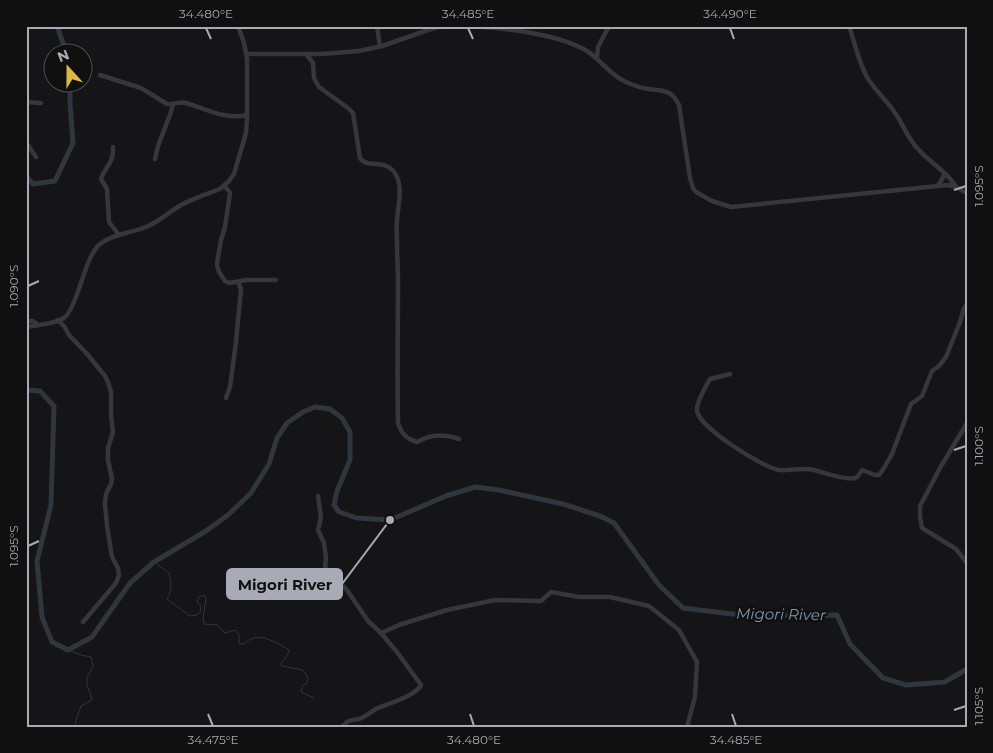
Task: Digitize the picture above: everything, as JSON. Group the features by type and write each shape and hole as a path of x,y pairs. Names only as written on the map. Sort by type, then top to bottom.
{"street":[{"path":"238,26 246,54 246,133 232,178 226,224 221,240 217,266 226,282 230,283 247,280 276,280"},
{"path":"377,26 380,47"},
{"path":"246,54 306,54 368,50 431,28 445,26"},
{"path":"472,26 553,37 576,45 590,53 620,79 641,87 664,90 674,96 679,105 692,188 700,195 712,201 731,207 948,185 967,193"},
{"path":"597,58 598,47 609,26"},
{"path":"849,26 858,59 867,76 894,110 906,134 916,148 950,178 956,187"},
{"path":"590,53 598,47"},
{"path":"306,54 312,63 314,78 319,86 352,113 362,161 367,164 380,164 390,168 398,182 398,423 405,437 417,442 427,437 442,435 459,439"},
{"path":"100,75 138,87 170,105 186,103 228,116 247,114"},
{"path":"26,102 41,103"},
{"path":"155,159 173,104"},
{"path":"26,142 36,157"},
{"path":"113,147 112,159 101,179 107,189 110,222 119,235"},
{"path":"938,186 945,174"},
{"path":"26,327 58,320 66,316 72,306 96,247 105,240 145,228 183,204 224,186 232,178"},
{"path":"224,186 230,191"},
{"path":"226,398 230,388 236,342 241,289 238,282"},
{"path":"730,374 710,379 697,410 702,420 727,442 758,461 779,470 809,469 852,478 856,478 863,470 878,475 892,454 909,408 922,396 932,371 940,366 946,357 967,304"},
{"path":"64,326 67,320 66,316"},
{"path":"58,320 106,378 111,396 113,432 108,448 108,460 112,478 106,494 105,504 112,557 118,568 119,575 116,583 83,622"},
{"path":"26,321 33,321 38,325"},
{"path":"967,423 940,468 920,506 920,511 922,528 956,549 967,563"},
{"path":"318,496 320,520 318,530 324,543 325,567 347,590 368,621 380,632 420,684 420,687 399,700 361,718 349,720 342,727"},
{"path":"380,632 447,610 495,600 541,601 551,592 579,596 610,597 649,606 679,630 697,662 695,697 687,727"}],"waterway":[{"name":"Migori River","path":"57,26 63,42"},
{"name":"Migori River","path":"26,176 33,184 55,181 73,143 70,92"},
{"name":"Migori River","path":"26,390 40,391 54,406 51,505 37,561 42,617 52,642 68,650 92,637 130,583 154,562 206,531 228,515 251,493 269,464 277,438 287,423 303,412 315,407 330,409 342,418 350,432 350,460 337,491 334,505 339,512 357,518 390,520 446,496 475,487 499,490 563,504 600,516 614,523 659,585 683,608 748,616 837,615 850,644 883,678 906,685 945,682 967,669"},
{"path":"154,562 169,573 171,588 167,599 190,616 197,615 201,611 200,605 197,602 199,597 204,595 206,598 204,624 217,625 225,633 235,630 239,634 239,644 244,644 255,638 261,638 272,641 289,650 281,663 282,666 303,670 308,678 307,683 302,686 301,692 314,698"},
{"path":"68,650 91,657 93,666 87,681 92,700 81,706 75,727"}],"place":[{"name":"Migori River","path":"390,520"}]}
